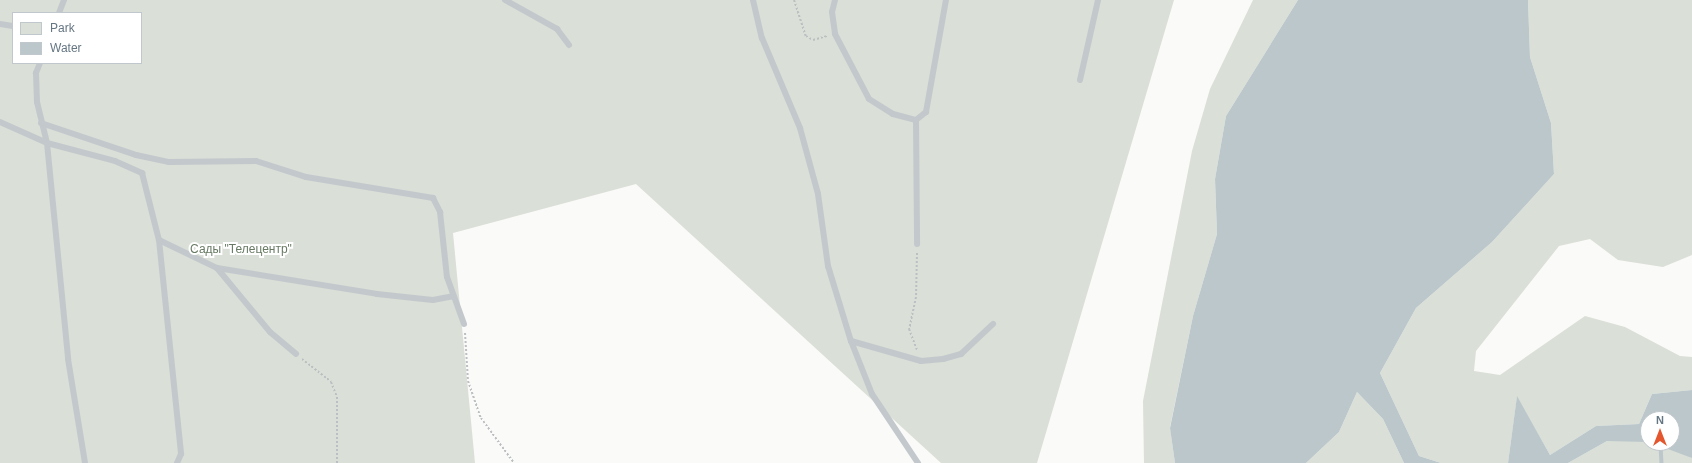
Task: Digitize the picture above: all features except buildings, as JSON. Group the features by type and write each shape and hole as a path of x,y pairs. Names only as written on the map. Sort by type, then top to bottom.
{"lane":[{"path":"59,12 64,0"},
{"path":"505,0 557,29 569,45"},
{"path":"753,0 762,38 800,128 818,194 828,266 851,341 872,394 918,463"},
{"path":"835,0 832,12 835,34 869,100 893,114 916,120"},
{"path":"916,120 926,112 946,0"},
{"path":"1080,80 1098,0"},
{"path":"0,24 12,26"},
{"path":"40,64 36,73 41,123 47,144 68,359 85,463"},
{"path":"916,120 917,244"},
{"path":"0,122 47,144 115,161 142,173 159,240 181,454 177,463"},
{"path":"41,123 128,153 168,162 256,161 306,177 433,198 440,212 453,296 464,324"},
{"path":"159,240 217,268 377,294 433,300 453,296"},
{"path":"217,268 270,332 296,354"},
{"path":"851,341 921,361 961,354 993,324"}],"path":[{"path":"794,0 806,36 813,40 835,34"},
{"path":"917,244 916,297 909,328 921,361"},
{"path":"464,324 468,381 481,418 514,463"},
{"path":"296,354 331,382 337,397 336,463"}],"green space":[{"name":"Сады \"Телецентр\"","path":"0,0 1174,0 1037,463 941,463 636,184 453,233 475,463 0,463"},
{"path":"1253,0 1298,0 1226,116 1215,179 1217,234 1193,316 1170,427 1175,463 1144,463 1143,401 1192,151 1210,89"},
{"path":"1528,0 1692,0 1692,255 1663,267 1618,260 1590,239 1559,246 1476,351 1474,371 1500,375 1585,316 1625,327 1680,356 1692,357 1692,390 1652,394 1645,411 1640,411 1639,424 1596,426 1550,455 1517,397 1508,463 1441,463 1419,456 1380,373 1416,308 1492,242 1554,174 1551,123 1530,57"},
{"path":"1357,392 1383,419 1404,463 1306,463 1339,432"},
{"path":"1607,441 1640,441 1640,451 1679,451 1692,458 1692,463 1568,463"}],"water":[{"path":"1298,0 1528,0 1530,57 1551,123 1554,174 1492,242 1416,308 1380,373 1419,456 1441,463 1404,463 1383,419 1357,392 1339,432 1306,463 1175,463 1170,428 1193,316 1217,234 1215,179 1226,116"},
{"path":"1692,390 1692,458 1673,451 1680,451 1680,411 1645,411 1652,394"},
{"path":"1517,396 1550,455 1596,426 1639,424 1640,422 1640,442 1607,441 1568,463 1508,463"}],"waterway":[{"path":"1661,451 1662,463"}]}
